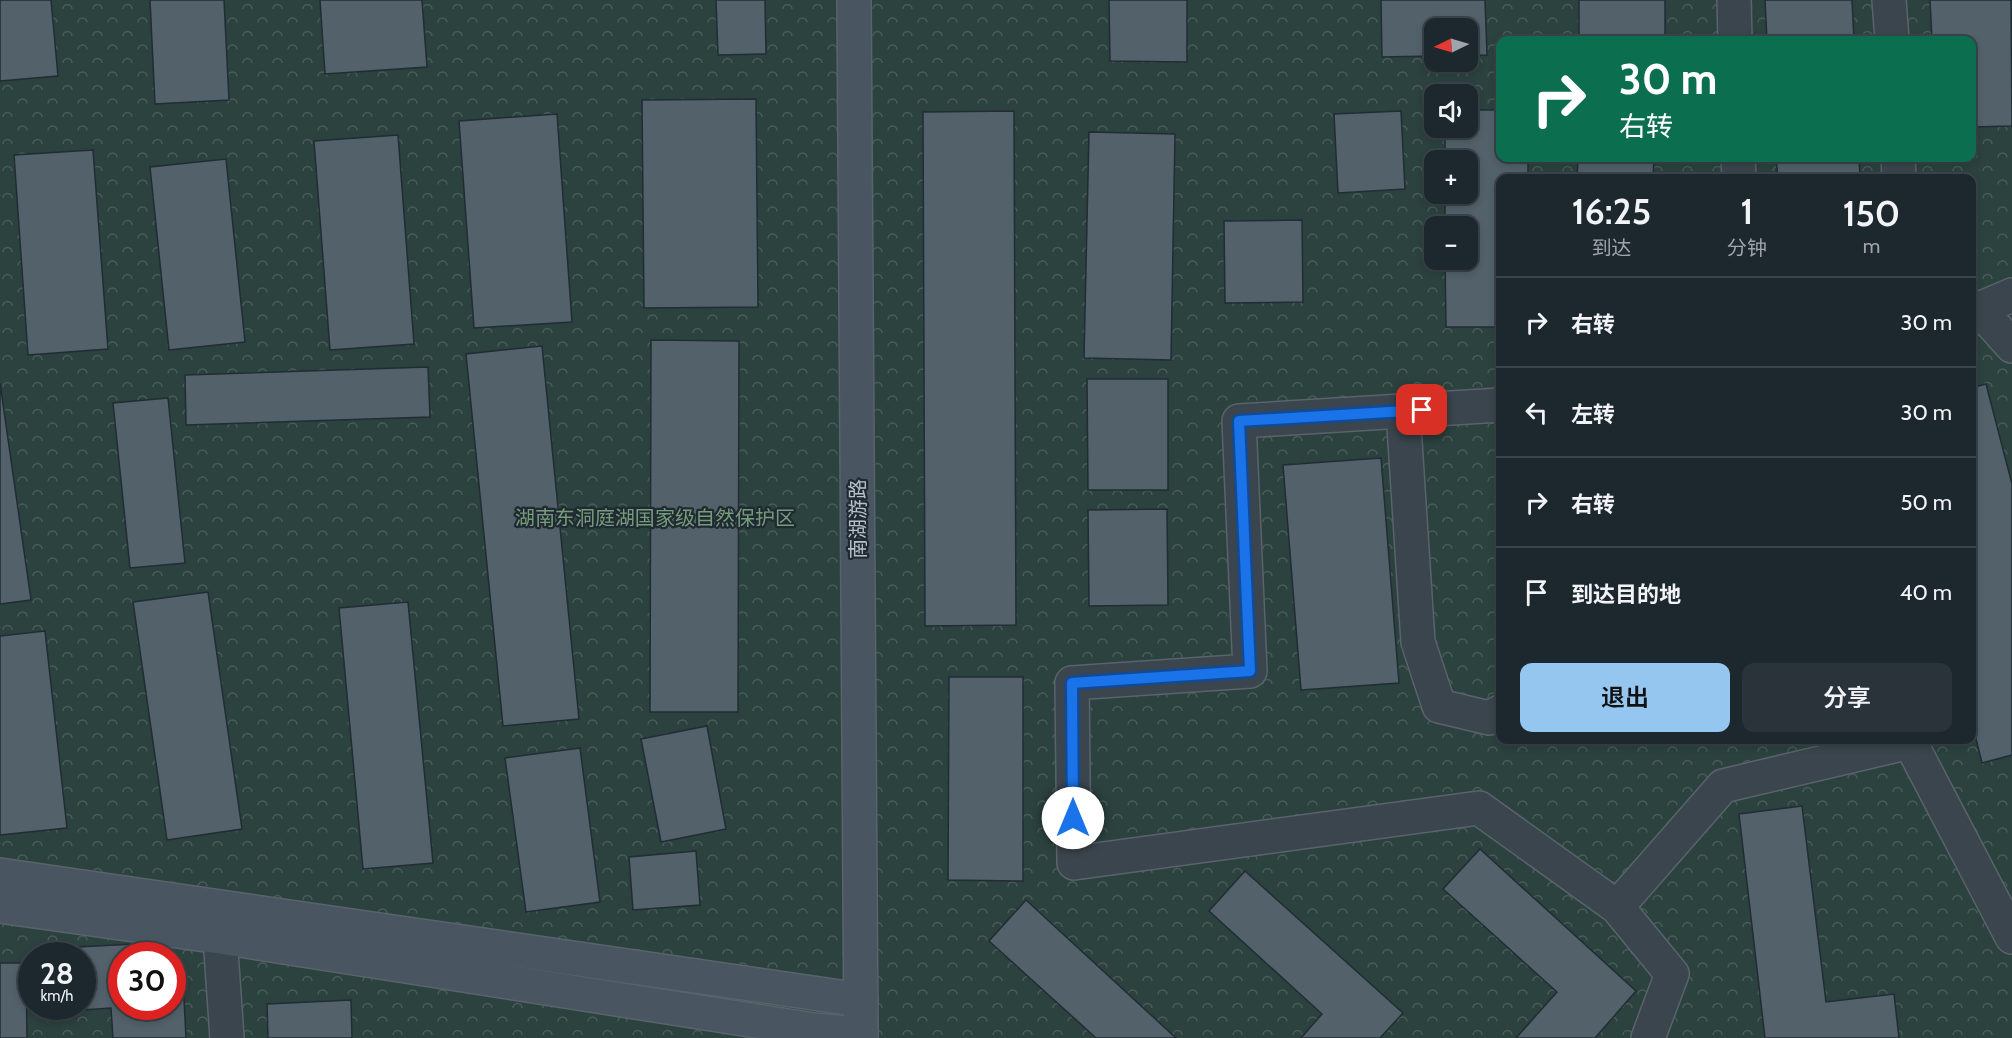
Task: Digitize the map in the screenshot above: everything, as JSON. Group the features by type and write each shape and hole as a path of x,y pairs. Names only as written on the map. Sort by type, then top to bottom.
{"main road":[{"name":"南湖游路","path":"854,0 861,1036"},
{"path":"0,875 861,1000"},
{"path":"0,906 220,937 861,1036"}],"street":[{"path":"1734,0 1735,36"},
{"path":"1889,0 1892,36"},
{"path":"1976,311 2012,294"},
{"path":"1976,312 2012,346"},
{"path":"1496,405 1239,421 1250,671 1072,683 1074,863 1479,808 1617,907 1672,974 1648,1038"},
{"path":"1403,411 1418,642 1439,706 1489,718 1496,714"},
{"path":"1617,907 1723,786 1898,744"},
{"path":"1912,744 2012,937"},
{"path":"220,937 227,1038"}],"green space":[{"name":"湖南东洞庭湖国家级自然保护区","path":"0,0 2012,0 2012,1038 0,1038"}],"building":[{"path":"0,0 51,0 58,76 0,81"},
{"path":"150,0 224,0 229,100 155,104"},
{"path":"320,0 422,0 427,67 325,74"},
{"path":"716,0 765,0 766,54 718,55"},
{"path":"1109,0 1187,0 1187,62 1110,61"},
{"path":"1381,0 1485,0 1487,55 1478,55 1478,18 1424,18 1424,56 1382,57"},
{"path":"1579,0 1665,0 1665,36 1579,36"},
{"path":"1765,0 1852,0 1854,36 1767,36"},
{"path":"1930,0 2011,0 2012,126 1976,127 1976,36 1932,36"},
{"path":"756,99 758,307 644,308 642,100"},
{"path":"1478,110 1496,110 1496,162 1528,162 1528,174 1496,174 1496,327 1446,327 1445,270 1478,270 1478,216 1445,216 1445,204 1478,204 1478,150 1445,150 1445,138 1478,138"},
{"path":"1014,111 1016,625 925,626 923,112"},
{"path":"1401,111 1405,189 1338,193 1334,114"},
{"path":"557,114 572,322 474,328 459,121"},
{"path":"1089,132 1175,134 1171,360 1084,358"},
{"path":"398,135 414,344 330,350 314,141"},
{"path":"93,150 108,349 28,355 14,155"},
{"path":"226,159 245,342 169,350 150,167"},
{"path":"1578,162 1654,162 1653,174 1577,174"},
{"path":"1776,162 1859,162 1860,174 1778,174"},
{"path":"1302,220 1303,302 1225,303 1224,221"},
{"path":"651,340 739,341 738,712 650,712"},
{"path":"542,346 579,719 503,726 466,354"},
{"path":"428,367 430,417 186,425 185,375"},
{"path":"1087,379 1168,379 1168,490 1088,490"},
{"path":"0,383 31,600 0,604"},
{"path":"1986,384 2012,484 2012,755 1982,763 1976,739 1976,387"},
{"path":"168,398 185,563 130,568 113,403"},
{"path":"1381,458 1399,683 1301,690 1283,465"},
{"path":"1167,509 1168,605 1089,606 1088,510"},
{"path":"208,592 242,829 167,840 133,602"},
{"path":"408,602 433,863 363,869 339,608"},
{"path":"45,631 67,828 0,835 0,636"},
{"path":"949,677 1023,677 1023,881 948,880"},
{"path":"707,726 726,829 661,842 641,739"},
{"path":"580,748 600,902 526,912 505,758"},
{"path":"1802,806 1826,1002 1894,994 1899,1038 1765,1038 1739,814"},
{"path":"1480,849 1636,991 1595,1038 1516,1038 1557,992 1443,889"},
{"path":"696,851 700,905 633,910 629,857"},
{"path":"1245,871 1403,1013 1380,1038 1301,1038 1322,1014 1209,911"},
{"path":"1026,900 1176,1038 1096,1038 989,941"},
{"path":"108,945 108,1008 96,1009 96,946"},
{"path":"0,963 18,963 18,1020 27,1020 27,1038 0,1038"},
{"path":"351,1000 352,1038 268,1038 267,1004"},
{"path":"112,1020 185,1020 186,1038 113,1038"}],"route":[{"path":"1073,818 1072,683 1250,671 1239,421 1422,410"}]}
